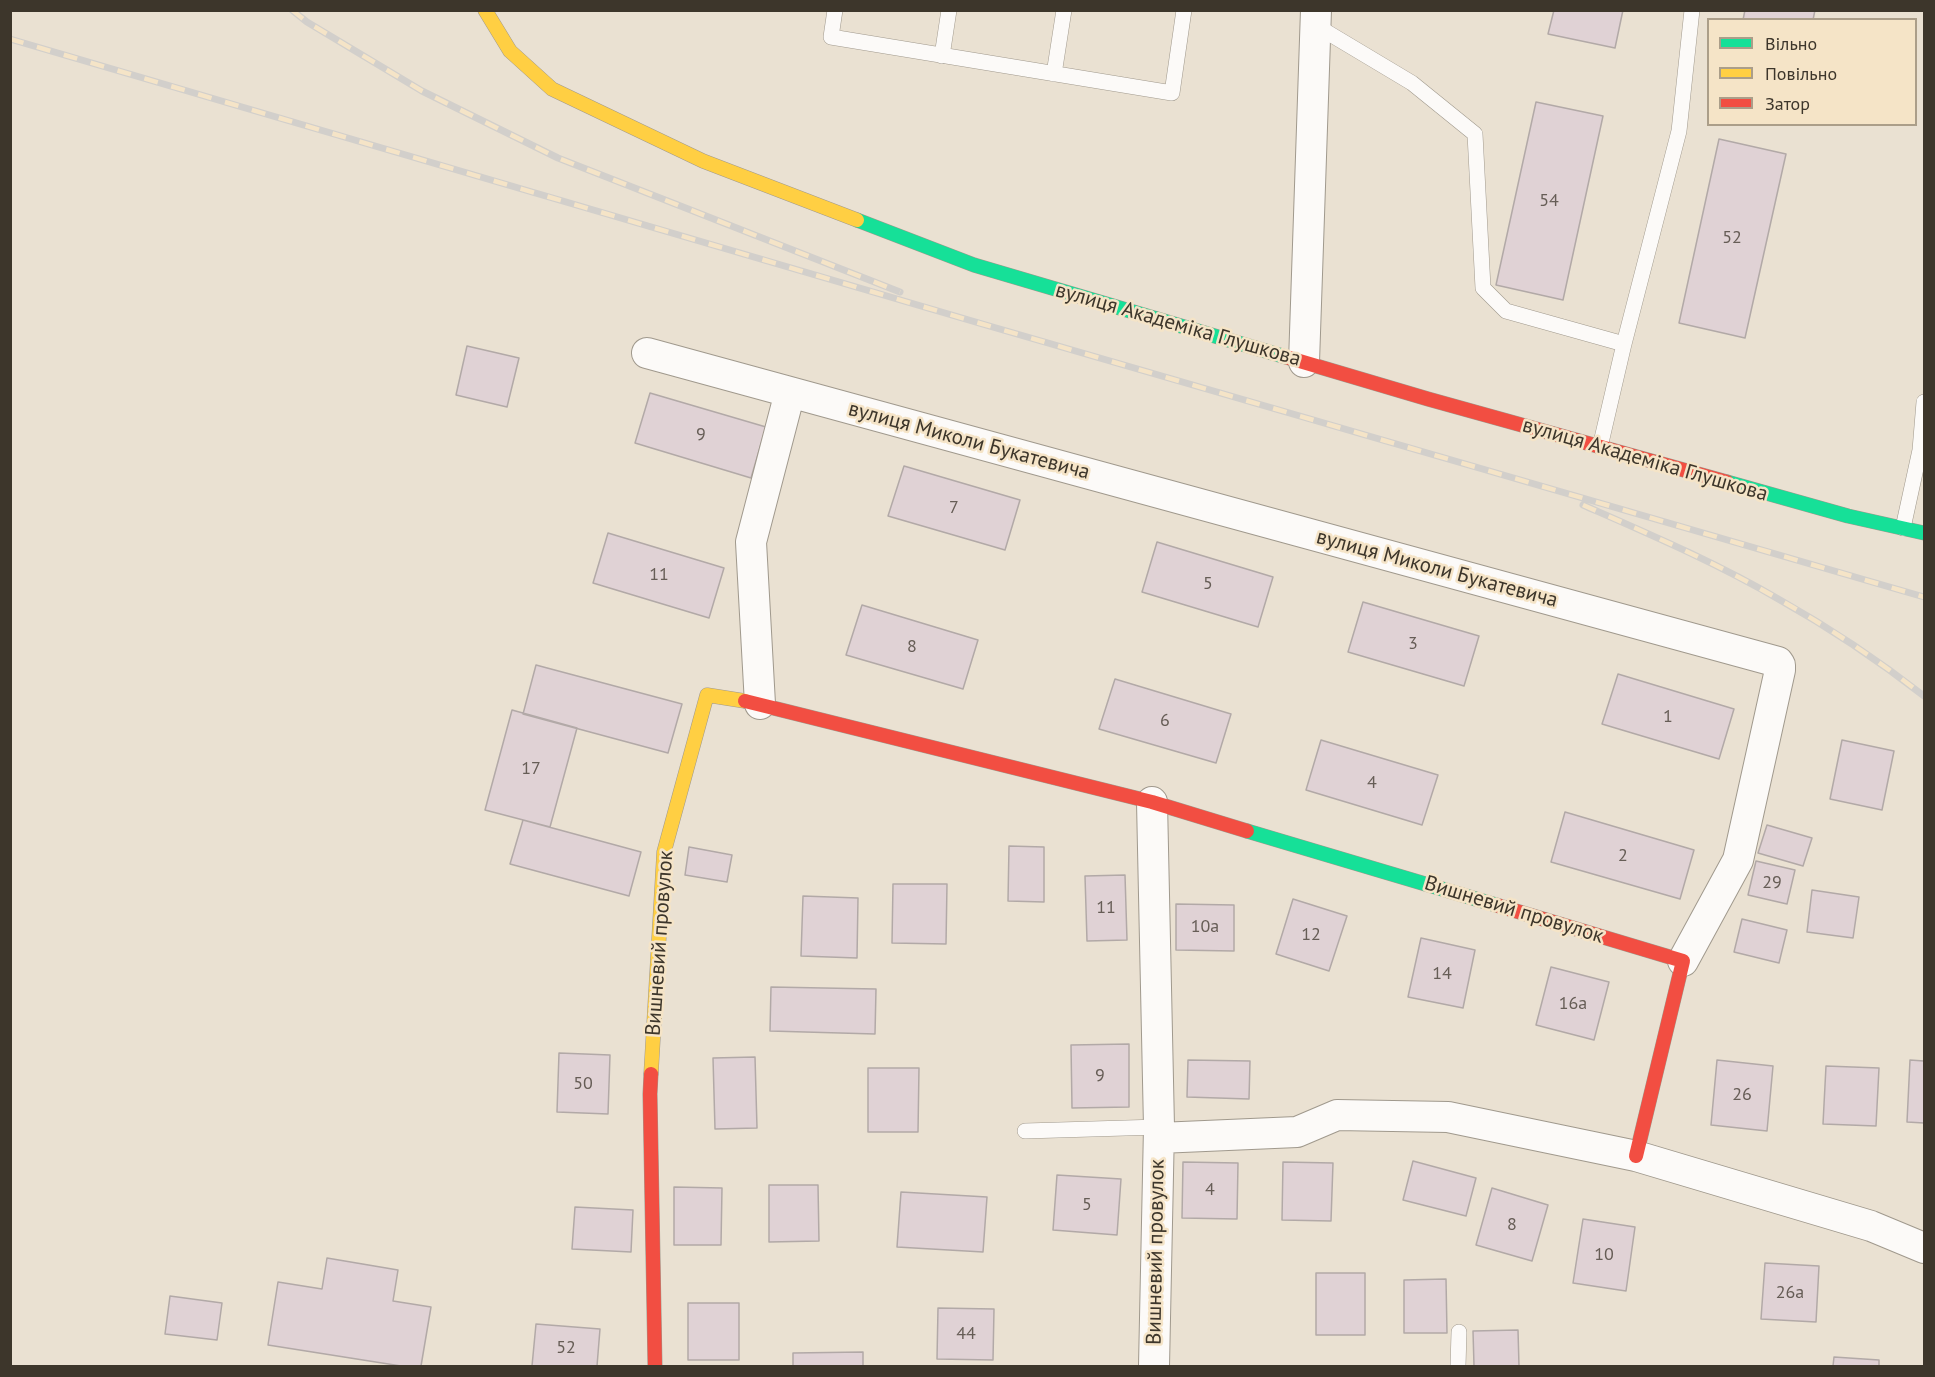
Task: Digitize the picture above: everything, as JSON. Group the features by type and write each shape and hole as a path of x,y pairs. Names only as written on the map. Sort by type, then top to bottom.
{"street":[{"name":"вулиця Академіка Глушкова","path":"485,10 510,51 552,89 703,161 974,265 1600,447 1848,516 1924,533"},
{"path":"1304,362 1316,18"},
{"name":"вулиця Миколи Букатевича","path":"647,353 1778,662 1780,670 1738,861 1683,961"},
{"path":"760,704 751,542 790,392"},
{"name":"Вишневий провулок","path":"655,1366 650,1094 664,852 707,694 760,704 1152,802 1683,961"},
{"name":"Вишневий провулок","path":"1152,802 1159,1133 1154,1366"},
{"path":"1636,1156 1683,961"},
{"name":"Вишневий провулок","path":"1159,1133 1298,1132 1337,1114 1448,1117 1636,1156 1871,1226 1924,1248"}],"lane":[{"path":"835,10 831,38 1172,93 1184,10"},
{"path":"942,56 949,10"},
{"path":"1054,74 1064,10"},
{"path":"1600,447 1679,131 1692,10"},
{"path":"1316,18 1412,83 1475,134 1483,288 1506,311 1624,344"},
{"path":"1903,528 1922,449 1924,402"},
{"path":"1025,1131 1159,1133"},
{"path":"1458,1366 1459,1332"}],"building":[{"path":"1554,10 1623,10 1615,48 1548,34"},
{"path":"1745,10 1815,10 1813,18 1743,18"},
{"path":"1536,102 1603,116 1563,300 1496,285"},
{"path":"1719,139 1786,154 1745,338 1679,323"},
{"path":"467,346 519,358 507,407 456,395"},
{"path":"650,393 766,427 751,478 635,443"},
{"path":"904,466 1020,500 1005,550 888,516"},
{"path":"608,533 724,568 709,618 593,583"},
{"path":"1157,542 1273,577 1258,627 1142,592"},
{"path":"1363,602 1479,636 1464,686 1348,652"},
{"path":"862,605 978,640 963,689 846,655"},
{"path":"536,665 682,704 668,753 523,714"},
{"path":"1618,674 1734,709 1719,759 1602,724"},
{"path":"1115,679 1231,714 1216,763 1099,729"},
{"path":"512,710 577,728 550,827 485,810"},
{"path":"1321,740 1438,775 1422,825 1306,790"},
{"path":"1842,740 1894,751 1882,810 1830,799"},
{"path":"1565,812 1694,850 1680,899 1551,862"},
{"path":"523,820 641,852 629,896 510,864"},
{"path":"1767,825 1812,838 1803,866 1758,853"},
{"path":"1009,846 1044,847 1044,902 1008,901"},
{"path":"689,847 732,855 727,882 685,875"},
{"path":"1756,861 1795,870 1787,904 1748,895"},
{"path":"1125,875 1127,940 1087,941 1085,876"},
{"path":"893,884 947,884 946,944 892,943"},
{"path":"1812,890 1859,897 1853,938 1807,932"},
{"path":"803,896 858,898 857,958 801,956"},
{"path":"1293,899 1347,916 1329,971 1276,954"},
{"path":"1176,904 1234,905 1234,951 1176,950"},
{"path":"1742,919 1787,930 1779,963 1734,952"},
{"path":"1421,938 1475,950 1463,1008 1408,997"},
{"path":"1551,967 1609,982 1594,1040 1536,1025"},
{"path":"771,987 876,989 875,1034 770,1031"},
{"path":"1129,1044 1129,1107 1072,1108 1071,1045"},
{"path":"559,1053 610,1055 608,1114 557,1112"},
{"path":"755,1057 757,1128 715,1129 713,1058"},
{"path":"1188,1060 1250,1061 1249,1099 1187,1097"},
{"path":"1717,1060 1773,1066 1767,1131 1711,1125"},
{"path":"1910,1060 1924,1061 1924,1123 1907,1122"},
{"path":"1826,1066 1879,1068 1876,1126 1823,1124"},
{"path":"868,1068 919,1068 918,1132 868,1132"},
{"path":"1413,1161 1476,1178 1466,1216 1403,1200"},
{"path":"1183,1162 1238,1163 1237,1219 1182,1218"},
{"path":"1283,1162 1333,1163 1331,1221 1282,1220"},
{"path":"1057,1175 1121,1179 1117,1235 1053,1230"},
{"path":"769,1185 818,1185 819,1241 769,1242"},
{"path":"674,1187 722,1188 721,1245 674,1245"},
{"path":"1492,1188 1548,1205 1532,1261 1476,1245"},
{"path":"901,1192 987,1197 983,1252 897,1247"},
{"path":"575,1207 633,1210 631,1252 572,1249"},
{"path":"1583,1219 1635,1227 1626,1291 1573,1283"},
{"path":"327,1258 398,1270 393,1301 431,1307 421,1366 401,1366 268,1345 278,1282 322,1289"},
{"path":"1765,1263 1819,1266 1816,1322 1761,1319"},
{"path":"1316,1273 1365,1273 1365,1335 1316,1335"},
{"path":"1446,1279 1447,1333 1404,1333 1404,1280"},
{"path":"170,1296 222,1303 217,1340 165,1334"},
{"path":"688,1303 739,1303 739,1360 688,1360"},
{"path":"938,1308 994,1309 993,1360 937,1359"},
{"path":"536,1324 600,1329 597,1366 532,1366"},
{"path":"1518,1330 1519,1366 1474,1366 1473,1331"},
{"path":"863,1352 863,1366 793,1366 793,1353"},
{"path":"1834,1357 1879,1360 1879,1366 1833,1366"}],"railway":[{"path":"292,10 307,22 422,91 558,158 900,292"},
{"path":"10,39 1924,597"},
{"path":"1583,505 1756,586 1836,633 1924,696"}],"traffic: fast":[{"path":"857,220 974,265 1286,357"},
{"path":"1727,482 1848,516 1924,533"},
{"path":"1247,831 1496,905"}],"traffic: slow":[{"path":"485,10 510,51 552,89 703,161 857,220"},
{"path":"651,1074 664,852 707,695 745,701"}],"traffic: jam":[{"path":"1286,357 1727,482"},
{"path":"745,701 1152,802 1247,831"},
{"path":"1496,905 1683,961 1636,1156"},
{"path":"651,1074 655,1366"}]}
